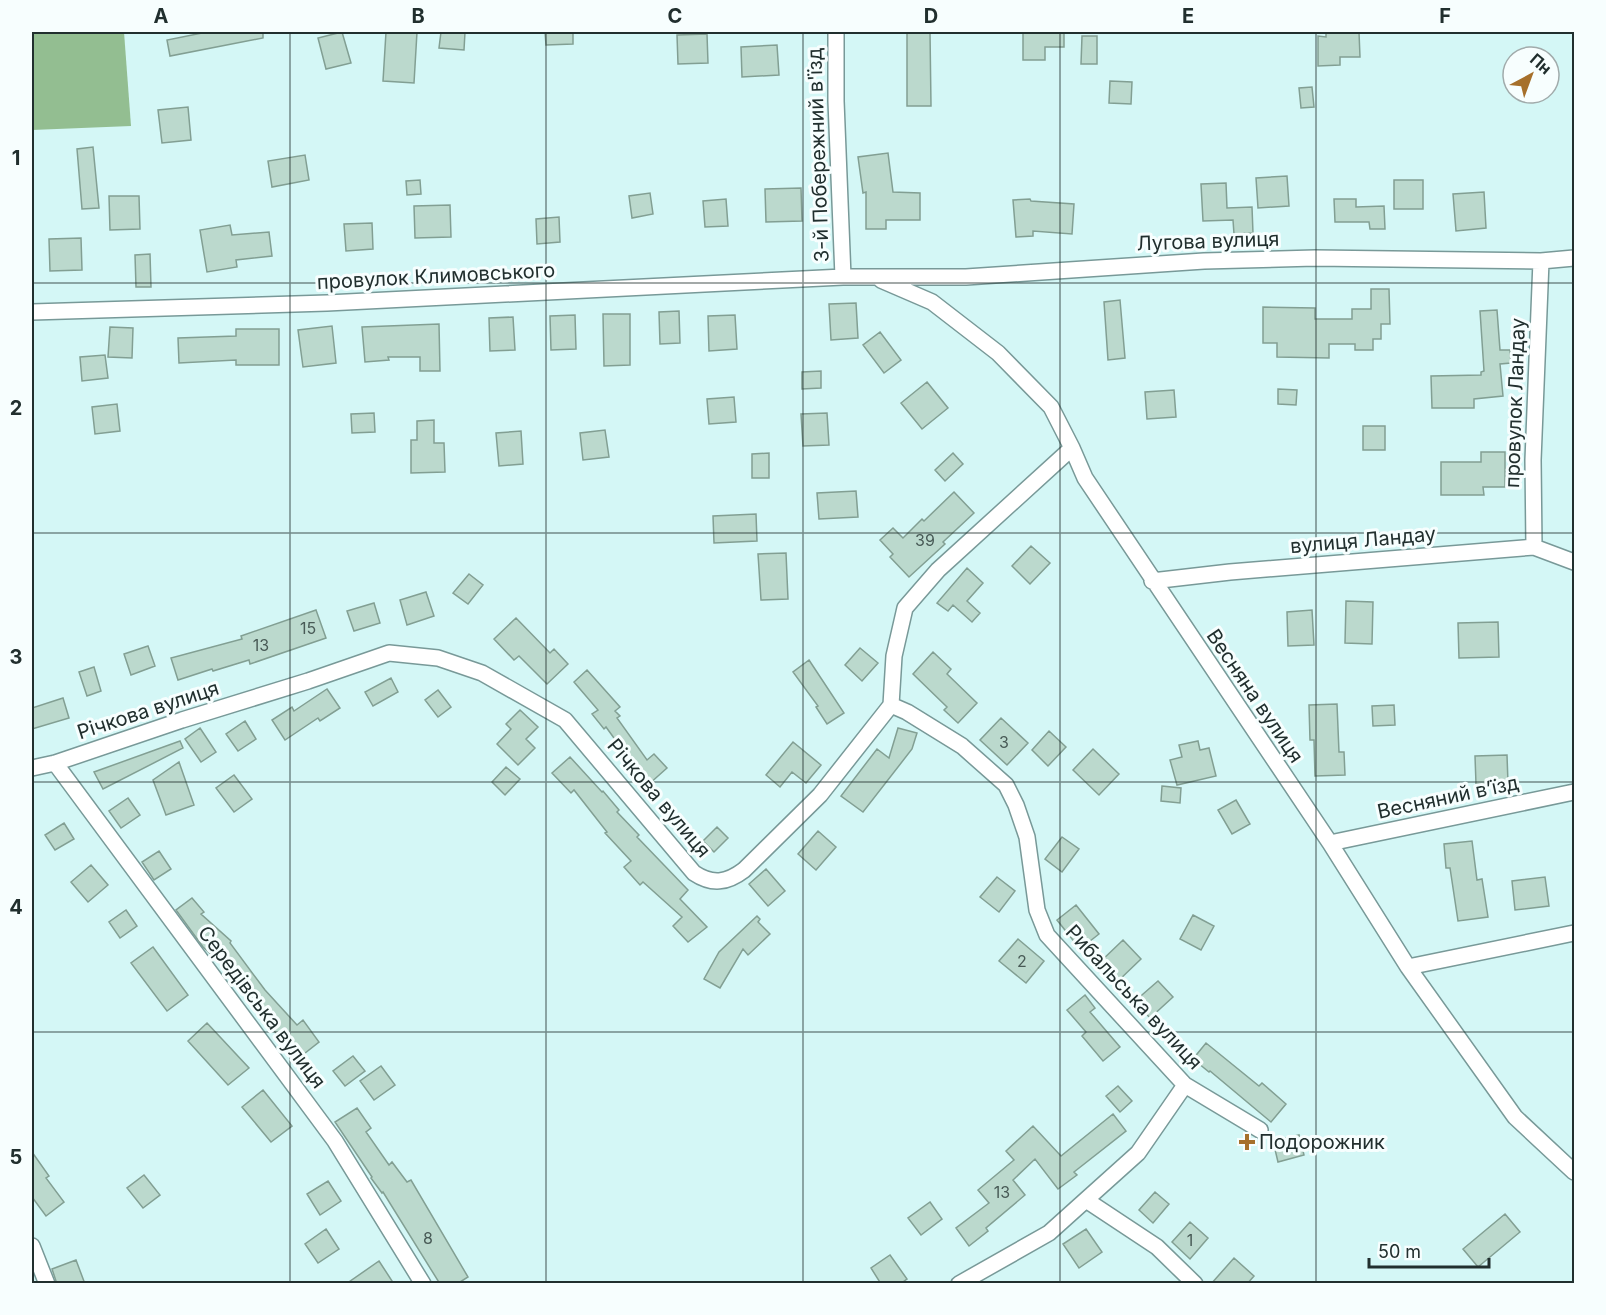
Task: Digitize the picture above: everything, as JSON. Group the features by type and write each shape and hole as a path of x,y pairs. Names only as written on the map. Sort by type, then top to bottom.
{"street":[{"name":"3-й Побережний в'їзд","path":"836,32 836,101 843,277"},
{"name":"Лугова вулиця","path":"843,277 966,277 1204,261 1315,258 1540,261 1575,258"},
{"name":"провулок Ландау","path":"1534,547 1533,460 1540,261"},
{"name":"провулок Климовського","path":"32,312 327,303 843,277"},
{"name":"Весняна вулиця","path":"875,277 932,302 998,353 1051,407 1085,478 1330,843 1408,967 1515,1117 1575,1172"},
{"path":"891,705 894,656 905,608 938,570 1072,448"},
{"name":"вулиця Ландау","path":"1152,581 1230,572 1534,547 1575,562"},
{"name":"Річкова вулиця","path":"32,768 55,763 389,653 438,658 482,673 565,720 694,873 714,882 735,877 744,870 820,795 891,705"},
{"name":"Рибальська вулиця","path":"891,705 907,712 962,746 1006,785 1027,837 1037,910 1047,935 1185,1085 1260,1130"},
{"name":"Середівська вулиця","path":"55,763 335,1141 423,1284"},
{"name":"Весняний вʼїзд","path":"1330,843 1575,792"},
{"path":"1408,967 1575,933"},
{"path":"959,1284 1049,1233 1137,1153 1185,1085"},
{"path":"1086,1200 1157,1247 1195,1284"},
{"path":"32,1246 47,1284"}],"green space":[{"path":"32,32 124,32 131,126 32,130"}],"building":[{"path":"207,32 263,32 263,38 170,56 167,40"},
{"path":"342,32 351,63 326,69 318,38"},
{"path":"386,32 417,32 414,83 383,81"},
{"path":"441,32 465,32 464,50 439,48"},
{"path":"545,32 573,32 573,44 546,45"},
{"path":"907,32 930,32 931,106 907,106"},
{"path":"1023,32 1064,32 1064,47 1045,47 1045,60 1023,60"},
{"path":"1326,32 1359,32 1360,57 1340,57 1340,65 1318,66 1318,36 1326,37"},
{"path":"707,34 708,63 678,64 677,35"},
{"path":"1082,36 1097,36 1097,64 1081,64"},
{"path":"777,45 779,75 742,77 741,47"},
{"path":"1110,81 1132,82 1131,104 1109,103"},
{"path":"1312,87 1314,107 1301,108 1299,88"},
{"path":"188,107 191,140 162,143 158,110"},
{"path":"93,147 99,208 82,209 77,149"},
{"path":"888,153 893,192 920,193 920,220 886,220 886,229 866,229 866,192 863,193 858,157"},
{"path":"305,155 309,180 272,187 268,161"},
{"path":"1287,176 1289,206 1258,208 1256,178"},
{"path":"420,180 421,194 407,195 406,181"},
{"path":"1394,180 1423,180 1423,209 1394,209"},
{"path":"1226,183 1227,208 1252,207 1253,233 1234,234 1233,220 1203,221 1201,184"},
{"path":"801,188 802,221 766,222 765,189"},
{"path":"1484,192 1486,228 1456,231 1453,194"},
{"path":"650,193 653,214 632,218 629,196"},
{"path":"109,196 139,196 140,229 110,230"},
{"path":"726,199 728,226 705,227 703,201"},
{"path":"1030,199 1031,201 1074,204 1072,234 1033,231 1033,236 1016,237 1013,200"},
{"path":"1334,199 1356,199 1356,207 1384,206 1385,229 1370,229 1369,222 1335,222"},
{"path":"450,205 451,237 415,238 414,206"},
{"path":"559,217 560,242 537,244 536,219"},
{"path":"372,223 373,249 346,251 344,224"},
{"path":"230,225 232,235 269,232 272,256 236,260 237,267 207,272 200,230"},
{"path":"81,238 82,270 50,271 49,239"},
{"path":"150,254 151,287 136,287 135,255"},
{"path":"1371,289 1389,289 1390,324 1381,324 1381,339 1373,339 1373,350 1355,350 1355,344 1329,344 1329,358 1277,357 1277,343 1263,343 1263,307 1315,308 1315,319 1352,319 1352,309 1371,309"},
{"path":"1120,300 1125,358 1108,360 1104,302"},
{"path":"856,303 858,338 831,340 829,304"},
{"path":"1497,310 1500,350 1510,350 1511,363 1500,364 1503,396 1474,399 1474,408 1432,408 1431,376 1481,375 1484,371 1480,311"},
{"path":"679,311 680,343 660,344 659,312"},
{"path":"603,314 630,314 630,365 604,366"},
{"path":"575,315 576,349 551,350 550,316"},
{"path":"735,315 737,349 709,351 708,316"},
{"path":"513,317 515,350 490,351 489,318"},
{"path":"439,324 440,371 420,371 420,357 388,357 389,360 365,362 362,327"},
{"path":"332,326 336,363 303,367 298,330"},
{"path":"110,327 133,328 132,358 108,357"},
{"path":"236,329 279,329 279,365 236,365 236,360 179,363 178,338 236,336"},
{"path":"880,332 901,360 884,373 863,345"},
{"path":"105,355 108,378 82,381 80,357"},
{"path":"821,371 821,388 802,389 802,372"},
{"path":"927,382 948,408 922,429 901,403"},
{"path":"1278,389 1297,390 1296,405 1278,404"},
{"path":"1174,390 1176,417 1147,419 1145,392"},
{"path":"734,397 736,422 709,424 707,399"},
{"path":"117,404 120,431 95,434 92,407"},
{"path":"374,413 375,432 352,433 351,414"},
{"path":"827,413 829,445 803,446 801,414"},
{"path":"434,420 434,443 444,443 445,472 411,473 411,440 417,440 417,421"},
{"path":"1363,426 1385,426 1385,450 1363,450"},
{"path":"605,430 609,457 583,460 580,433"},
{"path":"521,431 523,464 499,466 496,433"},
{"path":"1481,452 1505,452 1505,487 1483,487 1484,495 1441,495 1441,462 1481,462"},
{"path":"769,453 769,478 752,478 752,454"},
{"path":"953,453 963,464 945,481 935,470"},
{"path":"856,491 858,517 819,519 817,493"},
{"path":"954,492 974,513 909,577 890,557 893,554 880,540 893,528 903,538"},
{"path":"756,514 757,541 714,543 713,516"},
{"path":"1031,546 1050,563 1030,584 1012,566"},
{"path":"786,553 788,599 761,600 758,554"},
{"path":"967,568 983,583 967,601 980,613 972,622 953,605 948,611 937,603"},
{"path":"469,574 483,585 468,604 453,593"},
{"path":"426,592 434,616 407,625 400,600"},
{"path":"1346,601 1373,602 1372,644 1345,643"},
{"path":"374,603 380,623 354,631 347,611"},
{"path":"316,610 326,638 250,664 249,660 178,680 171,658 242,639 241,636"},
{"path":"1312,610 1314,645 1288,646 1287,612"},
{"path":"516,618 550,653 554,649 568,664 547,684 519,656 514,660 494,639"},
{"path":"1498,622 1499,657 1459,658 1458,623"},
{"path":"148,646 155,666 131,675 124,654"},
{"path":"860,648 878,663 862,681 845,665"},
{"path":"933,652 951,669 947,674 977,703 958,723 944,710 947,707 913,674"},
{"path":"809,660 844,713 827,724 816,707 818,706 793,672"},
{"path":"94,667 101,691 87,696 79,672"},
{"path":"587,670 620,707 615,711 620,716 617,718 647,760 654,754 667,768 648,785 606,727 604,729 592,714 598,710 574,682"},
{"path":"391,678 398,692 373,706 365,692"},
{"path":"327,689 340,708 320,721 318,718 285,740 272,720 292,707 294,711"},
{"path":"438,690 451,707 438,717 425,700"},
{"path":"63,698 69,718 32,729 32,708"},
{"path":"1337,704 1339,752 1344,752 1345,775 1315,776 1314,740 1310,740 1309,705"},
{"path":"1394,705 1395,725 1373,726 1372,706"},
{"path":"520,710 538,727 526,739 535,748 518,765 497,744 511,729 506,724"},
{"path":"1001,718 1028,743 1007,765 980,740"},
{"path":"245,721 256,739 238,751 226,734"},
{"path":"200,728 216,752 201,762 185,739"},
{"path":"898,728 917,733 912,749 863,812 841,796 877,749 889,758"},
{"path":"1049,731 1066,747 1048,766 1032,750"},
{"path":"180,741 183,748 103,789 94,772"},
{"path":"1198,741 1200,750 1209,748 1216,776 1177,785 1170,760 1182,757 1179,745"},
{"path":"793,742 821,765 806,783 792,772 780,787 766,775"},
{"path":"1093,749 1119,774 1099,795 1073,770"},
{"path":"1507,755 1508,783 1476,784 1475,756"},
{"path":"570,757 619,810 617,812 639,835 637,837 688,890 680,899 707,927 688,942 673,926 682,917 643,882 640,885 624,867 631,861 605,833 607,832 574,790 571,793 552,773"},
{"path":"179,762 194,805 166,815 153,780"},
{"path":"506,767 520,779 505,795 492,782"},
{"path":"234,775 252,799 234,812 216,788"},
{"path":"1162,786 1181,788 1180,803 1161,801"},
{"path":"128,798 140,815 121,828 109,811"},
{"path":"1236,800 1250,824 1232,834 1218,810"},
{"path":"64,823 74,839 55,850 45,835"},
{"path":"717,827 728,838 714,852 703,841"},
{"path":"818,831 836,847 816,870 798,854"},
{"path":"1062,837 1079,849 1062,872 1045,859"},
{"path":"1472,841 1477,880 1482,879 1488,917 1458,921 1450,868 1446,868 1444,844"},
{"path":"159,851 171,869 154,880 142,862"},
{"path":"91,865 108,885 88,902 71,882"},
{"path":"766,869 785,891 768,906 749,884"},
{"path":"997,877 1015,891 999,912 980,897"},
{"path":"1545,877 1549,906 1515,910 1512,881"},
{"path":"192,898 204,912 201,914 231,941 230,943 265,990 297,1025 303,1020 319,1042 295,1061 280,1038 223,969 225,967 203,947 176,910"},
{"path":"1076,905 1099,934 1080,949 1057,920"},
{"path":"126,910 137,926 120,938 109,922"},
{"path":"1193,915 1214,926 1201,950 1180,939"},
{"path":"757,916 760,919 758,922 770,934 748,955 743,949 720,988 704,979 719,952"},
{"path":"1018,939 1044,961 1026,983 999,961"},
{"path":"1123,940 1141,959 1115,984 1097,965"},
{"path":"153,947 188,995 167,1011 131,963"},
{"path":"1158,981 1173,997 1150,1018 1135,1001"},
{"path":"1085,995 1095,1008 1090,1012 1120,1047 1103,1061 1082,1036 1086,1032 1067,1010"},
{"path":"207,1023 249,1068 228,1085 188,1041"},
{"path":"1206,1043 1259,1086 1262,1083 1286,1104 1271,1122 1193,1059"},
{"path":"353,1056 365,1071 345,1086 333,1071"},
{"path":"381,1066 395,1085 374,1100 360,1081"},
{"path":"1118,1086 1132,1101 1120,1112 1106,1096"},
{"path":"263,1090 292,1126 271,1142 242,1107"},
{"path":"357,1108 371,1128 366,1132 389,1165 392,1162 407,1182 411,1180 468,1277 457,1284 440,1284 383,1192 371,1178 335,1122"},
{"path":"1113,1114 1126,1131 1074,1172 1077,1175 1058,1189 1035,1159 1013,1180 1025,1195 986,1228 988,1231 969,1246 956,1228 989,1203 978,1190 1014,1160 1006,1151 1033,1126 1061,1156"},
{"path":"1299,1135 1304,1155 1278,1162 1273,1141"},
{"path":"32,1152 49,1176 46,1178 64,1202 46,1216 32,1197"},
{"path":"144,1175 160,1195 143,1208 127,1188"},
{"path":"328,1181 341,1201 320,1215 307,1194"},
{"path":"1155,1192 1169,1204 1153,1223 1139,1210"},
{"path":"930,1202 942,1219 921,1235 908,1218"},
{"path":"1505,1214 1520,1232 1478,1267 1463,1249"},
{"path":"1190,1222 1208,1238 1190,1259 1172,1242"},
{"path":"326,1229 339,1249 318,1263 305,1244"},
{"path":"1086,1229 1102,1252 1079,1268 1063,1244"},
{"path":"890,1255 907,1279 900,1284 881,1284 871,1268"},
{"path":"1234,1258 1254,1276 1247,1284 1211,1284"},
{"path":"76,1260 85,1284 57,1284 52,1269"},
{"path":"379,1261 394,1284 346,1284"}],"place":[{"name":"Подорожник","path":"1247,1142"}]}
